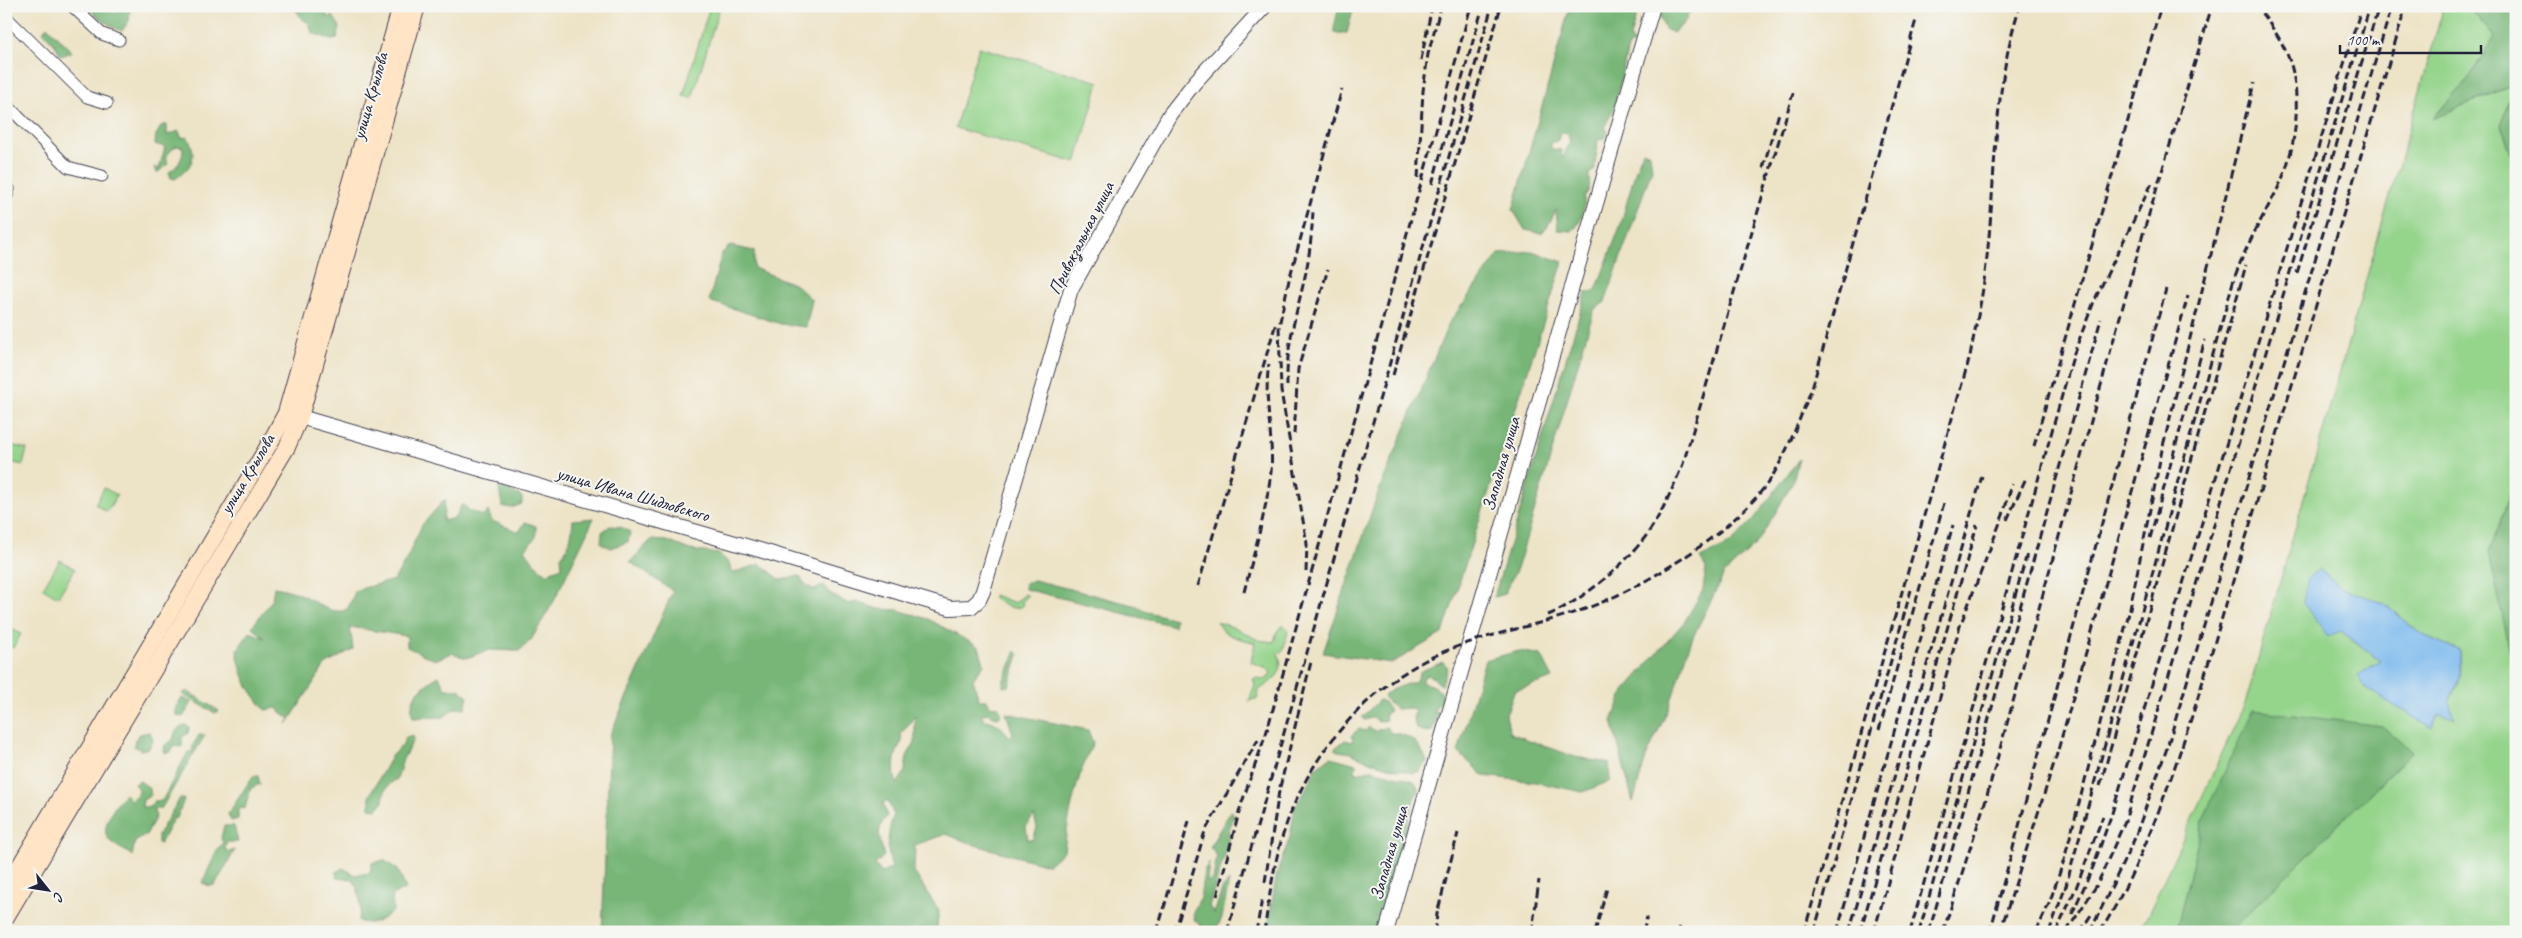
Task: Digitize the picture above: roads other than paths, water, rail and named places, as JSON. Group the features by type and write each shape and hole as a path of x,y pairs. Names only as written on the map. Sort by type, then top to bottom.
{"main road":[{"name":"улица Крылова","path":"6,917 287,447 293,415 401,6"},
{"name":"улица Крылова","path":"6,889 270,443 293,415 417,6"}],"street":[{"path":"72,6 102,34 119,40"},
{"name":"Привокзальная улица","path":"970,607 979,600 983,591 1071,289 1170,114 1195,82 1265,6"},
{"name":"Западная улица","path":"1386,932 1653,6"},
{"path":"6,17 87,96 107,103"},
{"path":"6,104 68,167 102,176"},
{"path":"6,186 9,189 6,199"},
{"name":"улица Ивана Шидловского","path":"293,415 763,551 950,608 970,607"}],"water":[{"path":"2319,569 2340,587 2383,603 2423,635 2460,651 2460,679 2449,702 2454,718 2438,714 2432,728 2366,689 2358,675 2381,661 2341,631 2328,636 2303,603 2308,578"}],"railway":[{"path":"1421,60 1432,6"},
{"path":"1418,178 1423,91 1428,54 1441,6"},
{"path":"1217,896 1241,805 1266,734 1471,6"},
{"path":"1432,184 1483,6"},
{"path":"1227,932 1492,6"},
{"path":"1393,375 1501,6"},
{"path":"1804,932 1970,356 1980,304 1989,239 1999,105 2004,72 2020,6"},
{"path":"2034,446 2161,6"},
{"path":"1943,932 1986,799 2143,234 2212,6"},
{"path":"2065,889 2233,282 2247,247 2276,192 2291,149 2296,119 2295,88 2291,64 2273,29 2256,6"},
{"path":"2072,914 2093,867 2112,813 2362,6"},
{"path":"2066,932 2097,885 2125,821 2370,6"},
{"path":"2297,273 2379,6"},
{"path":"2090,932 2134,840 2166,751 2392,6"},
{"path":"2100,932 2116,905 2143,850 2166,792 2196,704 2406,6"},
{"path":"1264,932 1279,849 1292,810 1304,783 1319,758 1337,734 1379,692 1403,674 1446,651 1582,610 1632,588 1660,573 1713,536 1737,516 1757,496 1773,475 1789,444 1812,388 1916,20"},
{"path":"2036,932 2049,904 2064,860 2129,613 2162,450 2254,83"},
{"path":"1306,572 1307,544 1281,391 1279,326 1289,280 1342,89"},
{"path":"1548,615 1591,590 1618,567 1650,530 1668,498 1683,464 1793,93"},
{"path":"1763,168 1779,113"},
{"path":"1910,932 2074,353 2095,299 2153,181"},
{"path":"1287,386 1290,341 1303,287 1311,242 1313,211"},
{"path":"2100,786 2246,265"},
{"path":"1294,434 1298,369 1328,269"},
{"path":"1990,932 2166,289"},
{"path":"2000,932 2056,757 2188,296"},
{"path":"1929,932 2101,319"},
{"path":"1198,586 1276,323"},
{"path":"2150,538 2205,340"},
{"path":"1244,592 1263,517 1271,472 1272,458 1267,391 1269,364"},
{"path":"1849,932 1982,476"},
{"path":"2007,520 2026,478"},
{"path":"1874,932 1960,626 2003,515 2012,484"},
{"path":"1879,730 1944,503"},
{"path":"1837,932 1953,525"},
{"path":"1860,932 1977,525"},
{"path":"1919,932 2027,554"},
{"path":"1814,932 1911,590"},
{"path":"1265,882 1279,791 1311,662"},
{"path":"1175,932 1205,831 1258,740"},
{"path":"2056,932 2076,888 2103,816"},
{"path":"1157,932 1189,821"},
{"path":"1435,932 1437,914 1458,833"},
{"path":"1532,932 1539,880"},
{"path":"2049,932 2067,883"},
{"path":"1595,932 1607,888"},
{"path":"1256,932 1262,899"},
{"path":"2080,932 2091,915"},
{"path":"1643,932 1647,917"},
{"path":"1678,932 1680,927"}]}
